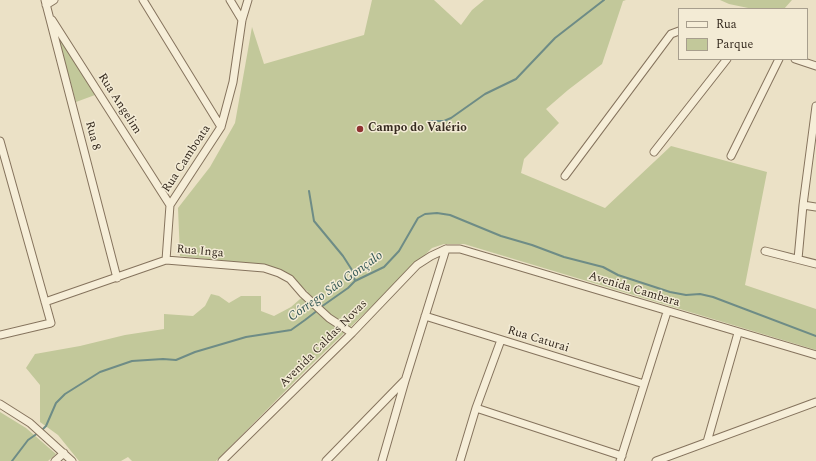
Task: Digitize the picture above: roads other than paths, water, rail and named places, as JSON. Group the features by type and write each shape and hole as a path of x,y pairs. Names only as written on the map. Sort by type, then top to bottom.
{"street":[{"path":"46,2 54,0"},
{"path":"143,0 221,127"},
{"path":"230,0 242,20"},
{"name":"Rua Camboata","path":"166,260 170,205 221,127 233,82 242,20 248,0"},
{"name":"Rua 8","path":"46,2 117,278"},
{"name":"Rua Angelim","path":"49,15 170,205"},
{"path":"565,176 672,34 678,31"},
{"path":"654,152 726,60"},
{"path":"731,156 779,60"},
{"path":"798,60 816,66"},
{"path":"798,259 803,205 816,106"},
{"path":"0,141 50,323 0,336"},
{"path":"803,205 816,207"},
{"path":"382,461 446,249"},
{"name":"Avenida Cambara","path":"446,249 460,249 816,356"},
{"name":"Avenida Caldas Novas","path":"222,461 352,333 417,265 446,249"},
{"path":"765,251 816,264"},
{"name":"Rua Inga","path":"45,302 166,260 264,268 278,273 290,280 329,318 352,333"},
{"path":"476,408 621,458 667,312"},
{"name":"Rua Caturai","path":"425,316 644,384"},
{"path":"707,442 738,332"},
{"path":"460,461 476,408 501,340"},
{"path":"326,461 405,381"},
{"path":"656,461 816,402"},
{"path":"0,404 30,423 72,461"},
{"path":"55,461 64,453"}],"waterway":[{"path":"429,121 444,121 451,118 485,94 516,79 555,38 604,0"},
{"path":"309,191 314,221 343,256 352,270 355,281"},
{"name":"Córrego São Gonçalo","path":"321,307 348,288 355,281 384,267 399,251 418,218 425,214 437,213 450,215 501,236 532,245 564,257 603,267 618,275 670,292 686,295 700,294 713,297 816,336"},
{"name":"Córrego São Gonçalo","path":"42,430 46,426 56,403 65,394 100,372 132,361 163,359 176,360 195,352 246,337 291,330 318,310"},
{"name":"Córrego São Gonçalo","path":"12,461 28,440 38,433"}],"place":[{"name":"Campo do Valério","path":"360,129"}]}
